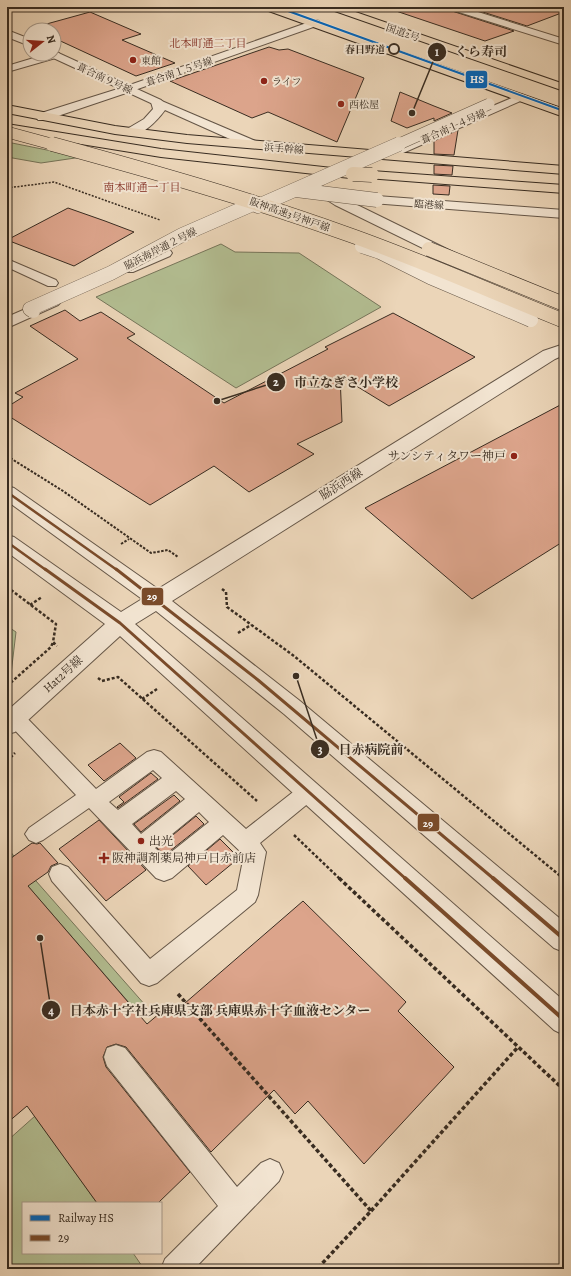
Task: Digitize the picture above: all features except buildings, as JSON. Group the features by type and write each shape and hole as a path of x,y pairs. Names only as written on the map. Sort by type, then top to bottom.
{"main road":[{"name":"国道2号","path":"266,7 315,23 564,113"},
{"name":"国道2号","path":"332,7 564,88"},
{"name":"浜手幹線","path":"7,108 42,117 131,132 254,145 564,170"},
{"path":"7,121 211,176"},
{"name":"浜手幹線","path":"7,128 161,153 353,174 564,189"},
{"name":"阪神高速3号神戸線","path":"7,132 218,190 289,213 404,255 564,321"},
{"name":"阪神高速3号神戸線","path":"262,191 304,204"},
{"name":"阪神高速3号神戸線","path":"338,216 420,246 564,304"}],"street":[{"path":"7,8 12,7"},
{"path":"346,12 361,7"},
{"path":"452,7 564,42"},
{"name":"葺合南１５号線","path":"42,117 128,89 315,23"},
{"path":"7,33 22,40"},
{"name":"葺合南９号線","path":"62,59 212,128 254,145"},
{"path":"7,69 30,62"},
{"name":"葺合南１４号線","path":"386,156 521,97"},
{"path":"131,132 148,122 159,110 157,102"},
{"name":"脇浜海岸通２号線","path":"33,311 30,309 111,273 182,235 253,204 258,206 490,104"},
{"path":"317,170 312,177 314,185 340,202 564,309"},
{"name":"臨港線","path":"294,190 377,200 564,214"},
{"path":"258,206 380,252 430,277 530,320"},
{"path":"7,323 165,253"},
{"name":"脇浜西線","path":"120,623 542,359 564,349"},
{"path":"7,492 73,537 157,599 248,671 564,939"},
{"path":"7,542 120,623 564,1020"},
{"name":"Hat2号線","path":"11,721 120,623"}],"lane":[{"path":"7,262 52,283"},
{"path":"11,721 93,799 164,871 223,823"},
{"path":"36,834 93,799 154,758 255,852 247,895 149,975 60,874"},
{"path":"117,823 176,779"},
{"path":"245,842 308,791"},
{"path":"140,847 199,800"},
{"path":"116,1057 236,1207"},
{"path":"175,1269 270,1172"}],"path":[{"path":"7,188 54,182 166,222"},
{"path":"7,456 63,491 151,553 168,550 183,560"},
{"path":"7,587 56,624 51,647 7,686"},
{"path":"220,587 226,592 227,607 294,656 564,879"},
{"path":"30,605 47,594"},
{"path":"236,635 251,625"},
{"path":"52,642 63,650"},
{"path":"92,673 102,681 118,677 276,818 564,1090"},
{"path":"142,699 159,688"},
{"path":"178,994 371,1211"},
{"path":"317,1269 518,1047"}],"green space":[{"path":"7,142 82,157 41,163 7,157"},
{"path":"221,244 235,252 299,253 381,307 236,388 96,297"},
{"path":"7,626 16,632 11,674 7,677 11,661 11,653 7,646"},
{"path":"7,848 146,1006 138,1013 7,862"},
{"path":"35,1116 96,1202 22,1202 22,1254 134,1254 144,1269 7,1269 7,1141"}],"rail line":[{"name":"HS","path":"277,7 564,111"}],"transit line":[{"name":"29","path":"7,492 117,570 206,638 309,722 564,939"},
{"name":"29","path":"7,542 120,623 564,1020"}],"place":[{"name":"春日野道","path":"394,49"},
{"name":"東館","path":"133,60"},
{"name":"ライフ","path":"264,81"},
{"name":"西松屋","path":"341,104"},
{"name":"くら寿司","path":"412,113"},
{"name":"市立なぎさ小学校","path":"217,401"},
{"name":"サンシティタワー神戸","path":"514,456"},
{"name":"日赤病院前","path":"296,676"},
{"name":"出光","path":"141,841"},
{"name":"阪神調剤薬局神戸日赤前店","path":"104,858"},
{"name":"日本赤十字社兵庫県支部 兵庫県赤十字血液センター","path":"40,938"}],"district":[{"name":"北本町通二丁目","path":"208,43"},
{"name":"南本町通一丁目","path":"142,187"}]}
